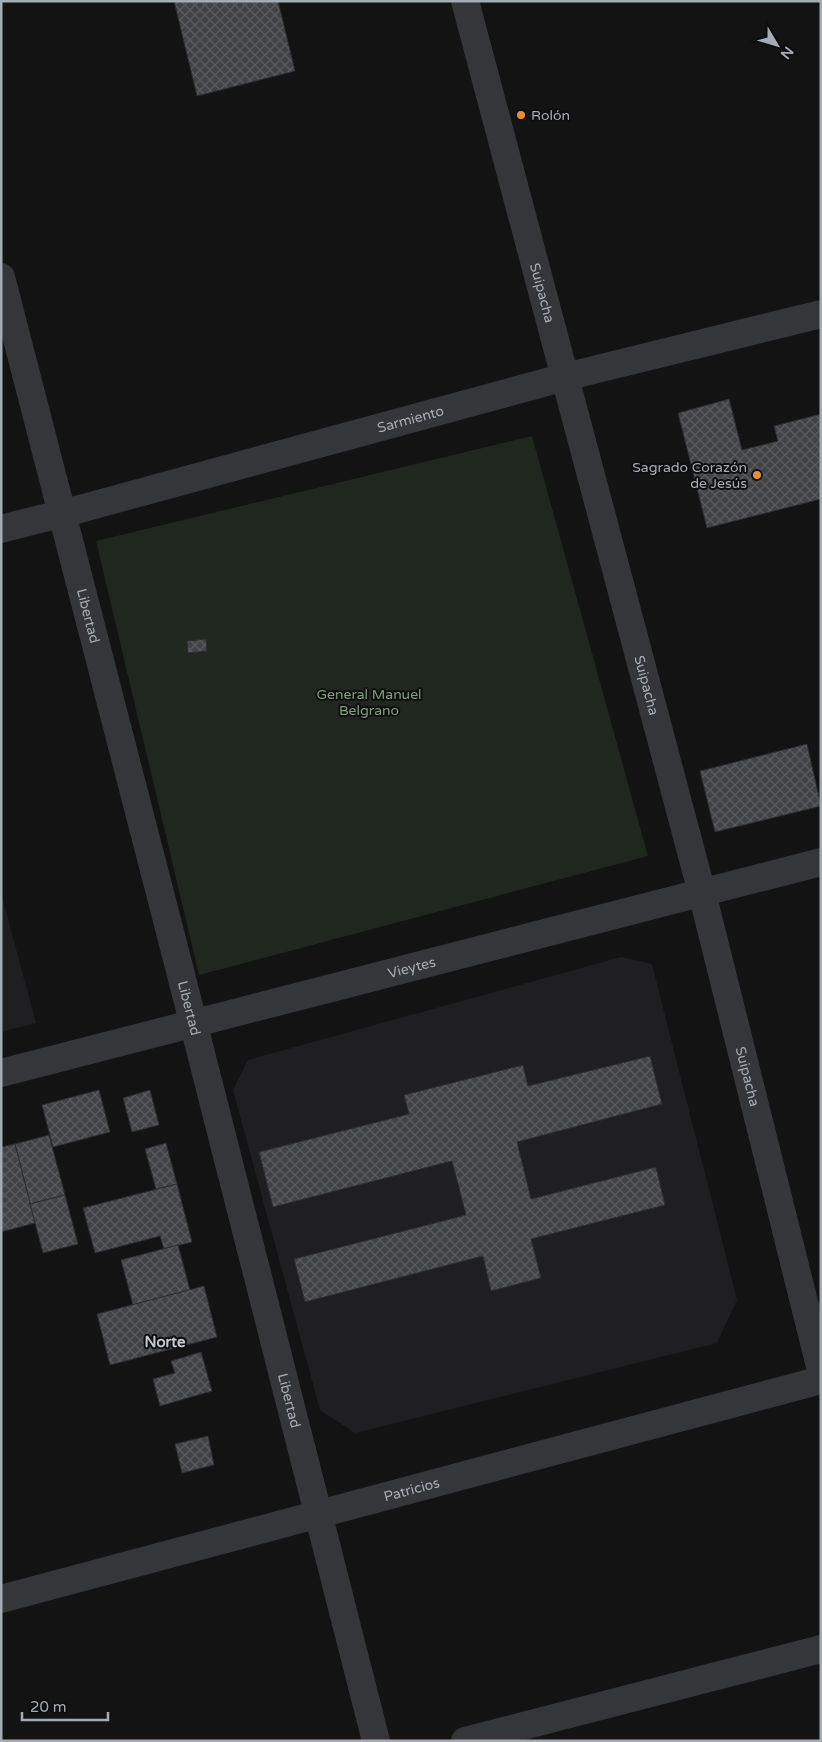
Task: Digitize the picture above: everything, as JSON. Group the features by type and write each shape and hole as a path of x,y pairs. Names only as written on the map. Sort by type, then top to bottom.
{"street":[{"name":"Suipacha","path":"465,1 702,893 821,1370"},
{"name":"Libertad","path":"1,277 194,1023 376,1741"},
{"name":"Sarmiento","path":"1,529 565,377 821,314"},
{"name":"Vieytes","path":"1,1073 821,862"},
{"name":"Patricios","path":"1,1599 821,1380"},
{"path":"465,1741 821,1649"}],"shaded area":[{"path":"1,893 36,1023 1,1032"},
{"path":"621,957 652,964 737,1300 717,1343 355,1433 320,1410 233,1090 248,1060"}],"green space":[{"name":"General Manuel Belgrano","path":"532,436 648,856 199,975 96,541"}],"building":[{"path":"174,1 278,1 295,71 197,96"},
{"name":"Sagrado Corazón de Jesús","path":"729,399 742,450 778,441 774,426 821,414 821,499 707,528 678,413"},
{"path":"206,639 207,651 188,653 187,641"},
{"path":"807,744 821,806 715,832 700,771"},
{"path":"650,1056 662,1104 517,1142 531,1199 656,1167 665,1205 531,1239 541,1278 491,1291 483,1256 305,1302 294,1259 466,1215 452,1161 273,1207 259,1152 409,1114 404,1095 523,1065 528,1086"},
{"path":"99,1090 110,1132 53,1147 42,1105"},
{"path":"150,1090 159,1125 132,1132 123,1098"},
{"path":"49,1135 65,1195 30,1204 15,1144"},
{"path":"166,1143 177,1184 156,1189 145,1149"},
{"path":"15,1144 35,1223 1,1232 1,1147"},
{"path":"177,1184 192,1242 164,1249 160,1236 95,1253 83,1208"},
{"path":"65,1195 78,1244 43,1253 30,1204"},
{"path":"178,1245 190,1290 133,1305 121,1260"},
{"path":"204,1286 217,1337 110,1365 97,1314"},
{"path":"201,1352 212,1391 160,1406 153,1379 175,1373 171,1361"},
{"path":"208,1436 214,1465 182,1473 175,1444"}],"place":[{"name":"Rolón","path":"521,115"},
{"name":"Sagrado Corazón de Jesús","path":"757,475"}],"district":[{"name":"Norte","path":"165,1342"}]}
